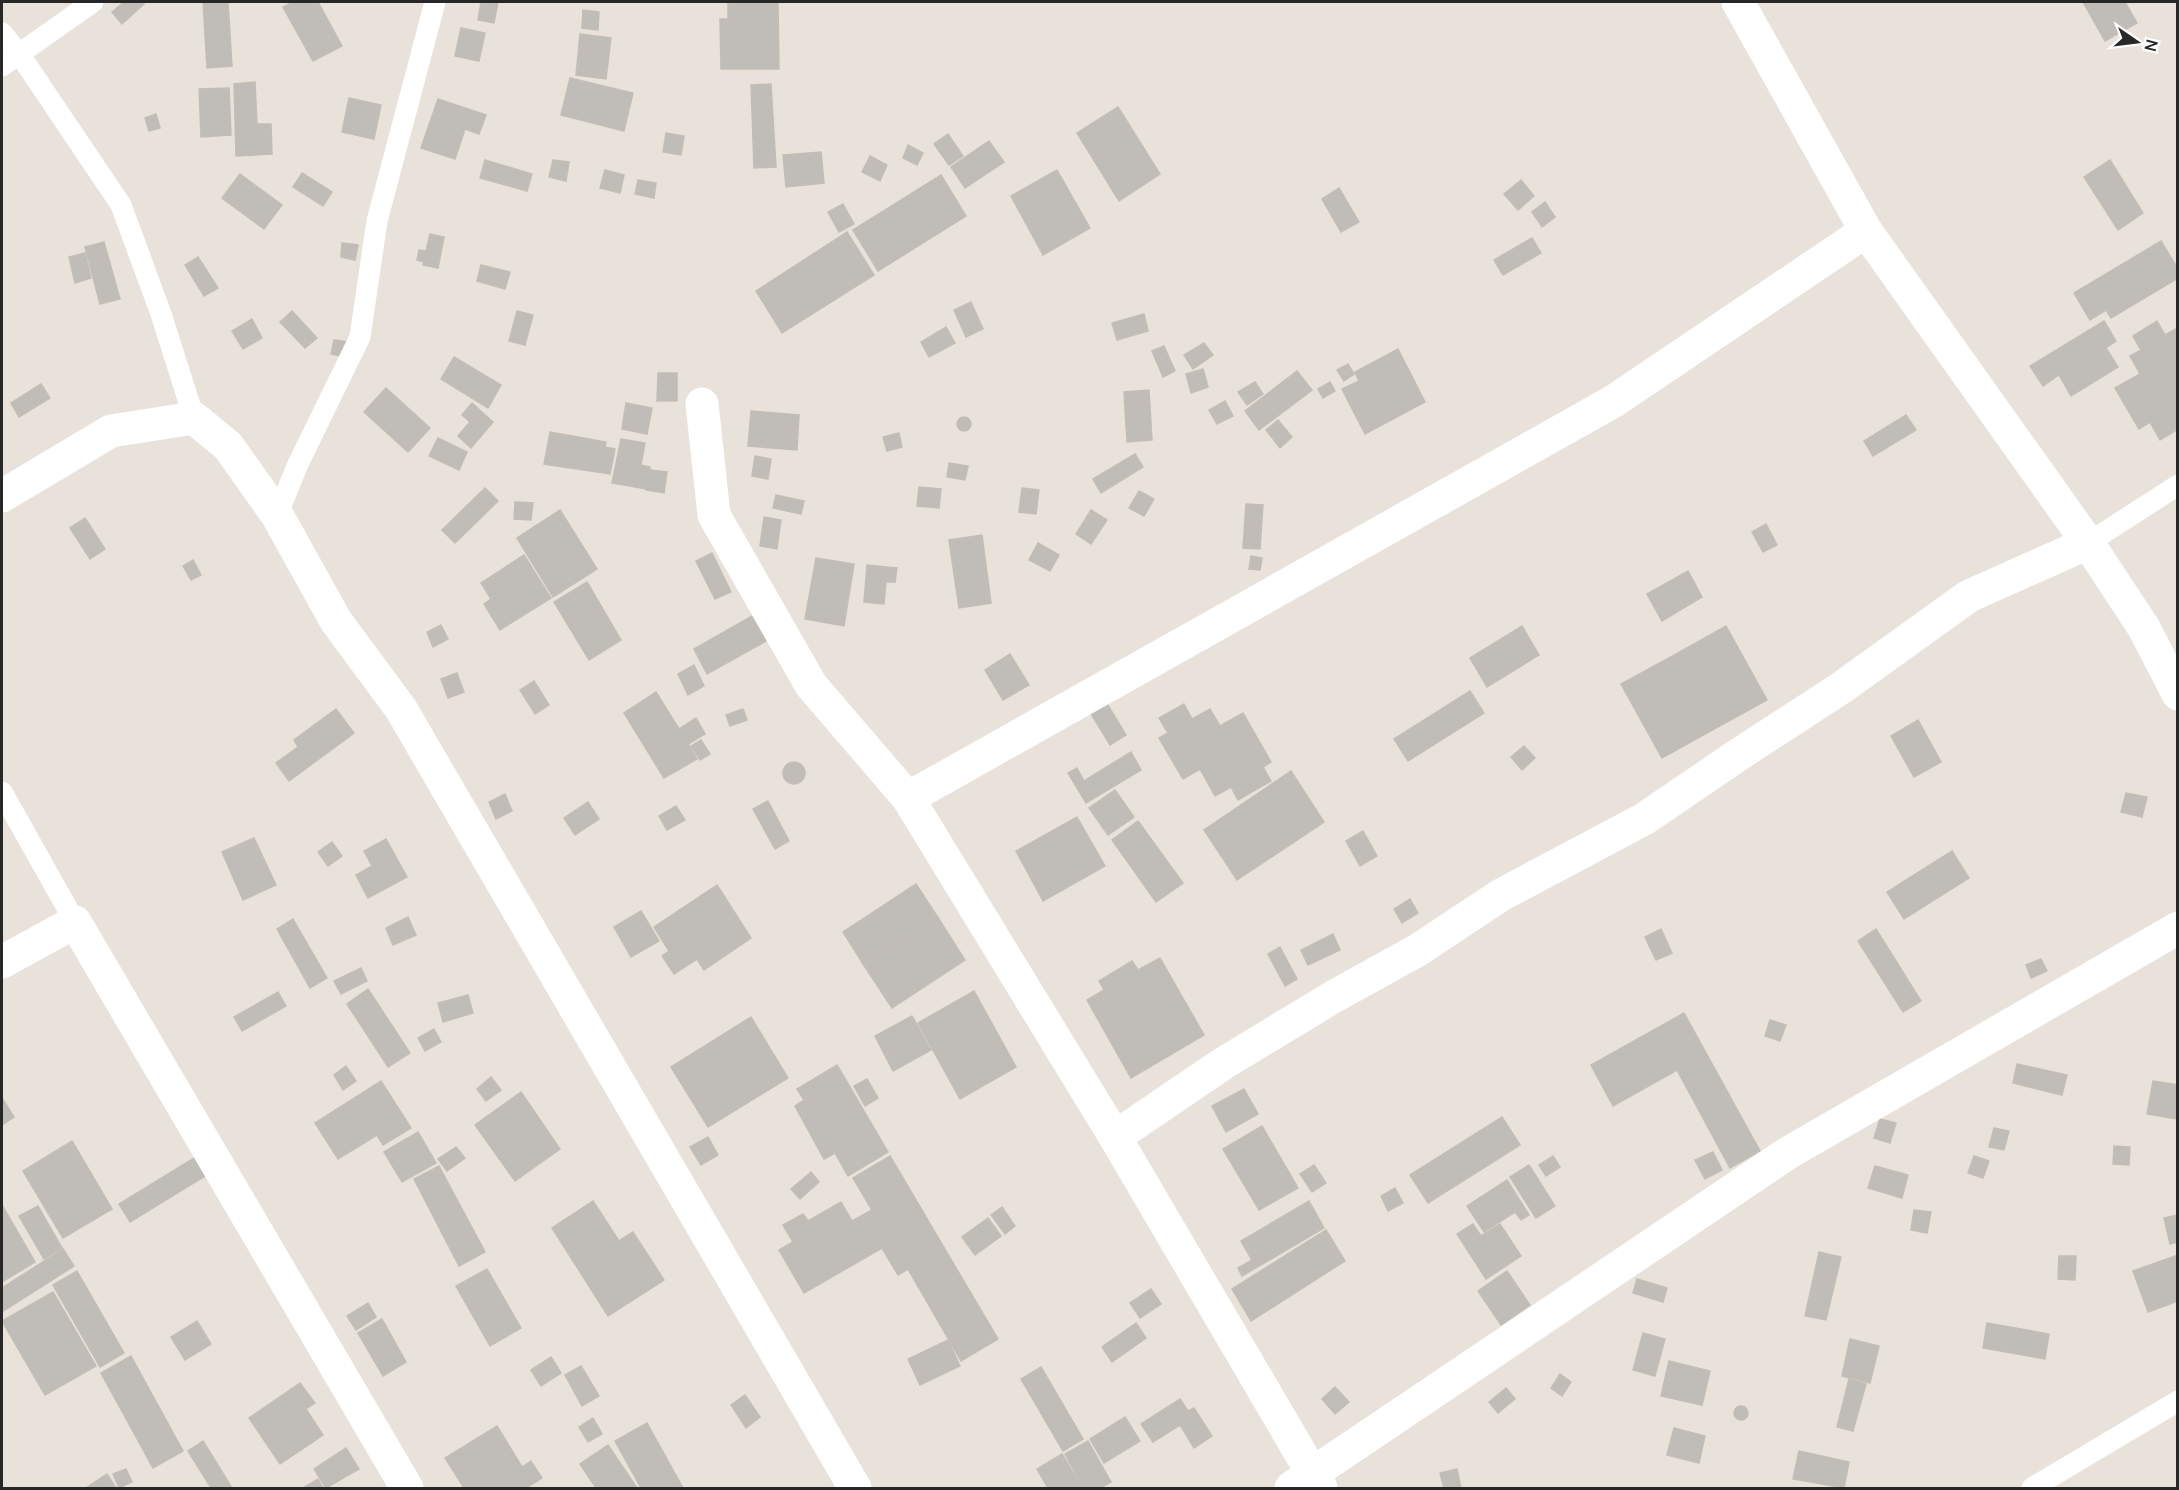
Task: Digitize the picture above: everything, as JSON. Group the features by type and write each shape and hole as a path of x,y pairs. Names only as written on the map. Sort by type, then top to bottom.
{"street":[{"path":"1738,2 1866,231 2088,543 2144,628 2178,694"},
{"path":"908,798 1614,401 1866,231"},
{"path":"702,404 714,516 810,685 908,798 1115,1137 1308,1484 1788,1153 2178,928"},
{"path":"2,496 111,431 194,418 228,446 277,515 336,621 401,709 855,1488"},
{"path":"1115,1137 1224,1063 1333,997 1418,950 1501,895 1644,819 1841,688 1969,596 2088,543"},
{"path":"2,962 75,922 407,1488"}],"lane":[{"path":"2,66 93,2"},
{"path":"277,515 298,464 360,337 377,221 435,2"},
{"path":"2,33 20,55 121,205 161,314 194,418"},
{"path":"2088,543 2178,485"},
{"path":"2,792 75,922"},
{"path":"2032,1488 2178,1401"}],"building":[{"path":"124,2 144,4 122,24 112,12"},
{"path":"203,2 228,2 232,66 207,68"},
{"path":"293,2 318,2 342,46 313,61 283,7"},
{"path":"481,2 498,2 494,23 478,20"},
{"path":"728,2 778,2 779,69 721,69 720,19 728,19"},
{"path":"2083,2 2125,2 2137,23 2105,41"},
{"path":"583,10 599,12 598,30 582,28"},
{"path":"461,28 485,33 479,61 455,56"},
{"path":"580,34 611,38 606,79 576,75"},
{"path":"570,78 633,93 624,131 561,115"},
{"path":"255,82 257,124 271,124 272,154 236,156 234,84"},
{"path":"771,84 776,167 754,168 751,85"},
{"path":"229,88 231,135 201,137 199,89"},
{"path":"349,98 381,105 374,139 342,132"},
{"path":"438,99 486,115 479,134 465,129 455,159 421,148"},
{"path":"1118,107 1160,174 1119,201 1077,133"},
{"path":"156,114 160,128 149,131 145,118"},
{"path":"666,133 684,136 681,155 663,152"},
{"path":"948,134 963,156 949,165 934,144"},
{"path":"989,141 1004,162 965,188 951,167"},
{"path":"908,145 923,153 917,165 903,158"},
{"path":"821,152 824,183 786,187 783,155"},
{"path":"870,156 887,165 880,181 862,172"},
{"path":"485,160 532,174 527,191 480,178"},
{"path":"553,160 569,162 566,181 549,177"},
{"path":"2110,160 2143,213 2118,230 2084,177"},
{"path":"605,170 624,175 620,193 600,188"},
{"path":"1057,170 1090,228 1043,255 1011,196"},
{"path":"302,173 332,192 323,206 293,187"},
{"path":"240,174 282,205 264,229 222,198"},
{"path":"941,175 966,216 878,271 853,230"},
{"path":"638,180 656,183 654,198 635,194"},
{"path":"1521,180 1534,196 1518,210 1504,194"},
{"path":"1339,188 1359,222 1341,232 1322,199"},
{"path":"1545,202 1555,217 1542,227 1532,212"},
{"path":"843,204 854,224 839,232 828,212"},
{"path":"847,232 874,275 782,333 756,291"},
{"path":"430,234 444,237 438,268 423,265 424,262 417,260 419,250 426,251"},
{"path":"1532,238 1541,253 1503,275 1494,260"},
{"path":"2161,241 2178,269 2178,278 2111,318 2106,310 2090,320 2074,293"},
{"path":"104,242 120,299 100,304 85,247"},
{"path":"342,243 358,245 355,260 341,257"},
{"path":"85,253 91,278 75,283 69,257"},
{"path":"198,257 218,288 204,296 185,265"},
{"path":"481,265 510,272 505,289 477,281"},
{"path":"971,302 983,329 966,337 954,310"},
{"path":"292,311 317,338 305,348 280,322"},
{"path":"517,311 533,315 525,345 509,341"},
{"path":"1144,314 1148,331 1117,340 1112,323"},
{"path":"252,319 262,338 243,349 232,331"},
{"path":"2104,321 2116,341 2106,348 2118,367 2071,396 2059,375 2043,386 2030,366"},
{"path":"2157,321 2165,335 2178,328 2178,406 2175,407 2178,412 2178,429 2160,440 2150,422 2139,429 2115,388 2140,374 2130,356 2141,350 2133,336"},
{"path":"946,327 955,343 929,357 921,342"},
{"path":"334,340 348,342 345,357 331,354"},
{"path":"1204,343 1213,355 1193,369 1184,355"},
{"path":"1164,346 1175,371 1163,377 1152,351"},
{"path":"1398,349 1425,402 1365,434 1342,389 1359,381 1355,372"},
{"path":"454,357 501,385 488,408 441,379"},
{"path":"1348,364 1354,374 1344,381 1337,370"},
{"path":"1203,369 1208,387 1191,393 1186,374"},
{"path":"1297,371 1312,390 1259,430 1245,411"},
{"path":"658,373 677,373 677,401 657,401"},
{"path":"1255,382 1263,394 1247,405 1238,392"},
{"path":"1330,382 1335,391 1323,398 1318,389"},
{"path":"41,384 50,398 19,417 11,403"},
{"path":"386,388 430,428 408,452 364,412"},
{"path":"1149,390 1152,440 1127,442 1124,392"},
{"path":"1225,401 1233,416 1217,424 1209,410"},
{"path":"472,403 493,422 471,448 458,436 470,422 462,415"},
{"path":"626,403 652,408 647,434 622,429"},
{"path":"751,411 799,415 797,450 748,446"},
{"path":"1906,415 1916,430 1873,456 1864,441"},
{"path":"961,417 967,417 971,424 967,431 961,431 957,427 957,421"},
{"path":"1278,420 1292,437 1280,448 1266,430"},
{"path":"550,432 606,442 605,447 615,449 610,474 544,464"},
{"path":"899,433 902,447 887,451 883,437"},
{"path":"438,438 467,452 459,470 429,456"},
{"path":"621,439 645,443 641,465 650,467 646,489 612,483"},
{"path":"1135,454 1143,467 1101,493 1093,479"},
{"path":"755,456 771,459 768,479 752,476"},
{"path":"949,463 968,466 965,480 947,477"},
{"path":"650,470 667,472 664,493 646,490"},
{"path":"919,487 941,489 939,508 917,506"},
{"path":"485,488 498,501 455,543 442,530"},
{"path":"1022,488 1039,490 1036,514 1019,512"},
{"path":"1139,491 1154,499 1144,516 1129,508"},
{"path":"776,495 804,501 801,514 773,508"},
{"path":"515,502 533,503 531,520 514,519"},
{"path":"1246,504 1263,505 1260,549 1243,548"},
{"path":"560,510 597,569 553,597 517,538"},
{"path":"1091,510 1107,520 1091,544 1076,534"},
{"path":"764,517 781,520 777,549 760,546"},
{"path":"85,518 105,549 90,559 70,528"},
{"path":"1766,524 1777,545 1763,552 1752,532"},
{"path":"982,535 991,603 959,608 949,540"},
{"path":"1038,543 1059,555 1050,571 1029,560"},
{"path":"712,553 731,592 715,599 696,561"},
{"path":"524,555 551,598 500,630 484,604 491,599 481,583"},
{"path":"1251,556 1262,558 1260,570 1249,569"},
{"path":"816,558 854,564 844,626 805,619"},
{"path":"193,560 201,575 191,580 183,566"},
{"path":"867,565 897,568 895,582 886,582 884,604 864,602"},
{"path":"1688,571 1702,597 1662,621 1647,594"},
{"path":"587,582 621,640 589,660 554,602"},
{"path":"752,616 766,641 707,674 694,649"},
{"path":"441,625 448,639 433,647 427,632"},
{"path":"1522,626 1539,655 1487,687 1470,658"},
{"path":"1726,626 1767,700 1707,733 1667,659"},
{"path":"1010,654 1029,685 1003,700 985,670"},
{"path":"1667,659 1707,733 1662,758 1621,684"},
{"path":"694,665 704,686 688,695 678,674"},
{"path":"457,673 464,692 448,698 441,679"},
{"path":"534,681 549,705 535,714 520,690"},
{"path":"1470,691 1484,713 1408,761 1394,739"},
{"path":"656,692 679,729 696,718 705,734 688,744 697,759 664,778 624,713"},
{"path":"1106,702 1126,735 1110,745 1090,712"},
{"path":"1184,704 1192,719 1210,709 1220,726 1243,713 1271,762 1263,767 1271,781 1238,800 1231,787 1215,796 1200,769 1183,779 1159,738 1168,733 1159,718"},
{"path":"336,709 354,733 289,781 276,763 298,747 294,740"},
{"path":"743,709 747,720 730,726 726,715"},
{"path":"1918,720 1941,762 1914,777 1891,736"},
{"path":"701,740 710,754 700,760 691,746"},
{"path":"1524,746 1535,758 1522,770 1511,757"},
{"path":"1131,752 1141,770 1086,803 1068,773 1077,768 1084,781"},
{"path":"794,762 802,765 805,773 802,781 794,784 786,781 783,773 786,765"},
{"path":"1291,771 1324,822 1237,880 1204,830"},
{"path":"1115,790 1134,817 1108,835 1089,808"},
{"path":"2126,793 2147,797 2142,817 2121,812"},
{"path":"505,794 512,811 496,819 489,802"},
{"path":"768,801 789,841 775,849 753,809"},
{"path":"588,802 599,819 575,835 564,818"},
{"path":"676,806 685,820 667,830 659,816"},
{"path":"1077,817 1105,866 1043,901 1016,851"},
{"path":"1138,821 1183,883 1156,902 1112,840"},
{"path":"1363,831 1377,856 1360,866 1346,841"},
{"path":"254,838 276,885 243,900 222,852"},
{"path":"386,839 407,877 368,898 356,875 372,866 364,851"},
{"path":"332,842 342,856 328,866 318,852"},
{"path":"1952,851 1969,878 1904,919 1887,892"},
{"path":"916,884 937,916 863,964 843,932"},
{"path":"717,885 751,938 704,970 697,959 674,974 662,956 669,951 654,927"},
{"path":"1410,899 1418,913 1402,923 1394,909"},
{"path":"641,911 659,941 631,957 614,927"},
{"path":"937,916 965,960 892,1008 863,964"},
{"path":"408,917 416,935 393,945 386,928"},
{"path":"293,919 327,978 310,988 277,929"},
{"path":"1661,929 1672,953 1656,960 1645,937"},
{"path":"1876,929 1921,1001 1903,1012 1858,941"},
{"path":"1333,934 1340,950 1308,965 1301,950"},
{"path":"1280,947 1297,979 1285,986 1268,954"},
{"path":"1160,958 1204,1035 1131,1078 1087,1000 1104,990 1099,981 1132,961 1138,970"},
{"path":"2041,959 2047,971 2031,978 2026,965"},
{"path":"361,968 367,981 341,994 334,981"},
{"path":"368,989 410,1053 388,1067 347,1004"},
{"path":"974,991 1016,1067 960,1099 918,1023"},
{"path":"278,992 286,1006 242,1031 234,1017"},
{"path":"468,995 473,1013 443,1022 438,1003"},
{"path":"1684,1013 1760,1151 1730,1168 1677,1070 1613,1106 1591,1065"},
{"path":"912,1016 931,1050 893,1071 875,1036"},
{"path":"751,1017 788,1078 708,1127 671,1067"},
{"path":"1770,1020 1786,1025 1780,1041 1765,1036"},
{"path":"434,1029 441,1042 425,1051 418,1038"},
{"path":"2017,1064 2067,1075 2062,1095 2013,1083"},
{"path":"837,1065 888,1152 848,1176 835,1153 824,1159 795,1106 804,1100 797,1089"},
{"path":"346,1066 356,1081 343,1090 334,1075"},
{"path":"491,1077 501,1090 486,1101 477,1089"},
{"path":"867,1079 878,1098 865,1106 854,1086"},
{"path":"381,1081 411,1128 383,1145 377,1135 338,1159 315,1123"},
{"path":"2153,1081 2178,1085 2178,1119 2147,1114"},
{"path":"1244,1089 1258,1114 1226,1132 1212,1106"},
{"path":"521,1092 560,1149 515,1181 475,1125"},
{"path":"2,1098 14,1117 2,1125"},
{"path":"1502,1117 1520,1145 1428,1203 1410,1175"},
{"path":"1880,1119 1896,1123 1890,1143 1874,1138"},
{"path":"1262,1126 1298,1188 1259,1210 1223,1149"},
{"path":"1994,1128 2009,1131 2004,1150 1989,1147"},
{"path":"418,1132 436,1163 402,1182 384,1152"},
{"path":"708,1137 718,1155 701,1165 690,1147"},
{"path":"72,1141 112,1209 63,1238 23,1171"},
{"path":"2114,1146 2130,1147 2129,1165 2113,1164"},
{"path":"456,1147 465,1158 447,1171 438,1159"},
{"path":"1713,1152 1722,1170 1705,1179 1695,1160"},
{"path":"199,1155 210,1173 130,1222 119,1204"},
{"path":"890,1156 998,1339 961,1361 908,1269 898,1275 882,1248 804,1293 779,1250 793,1242 783,1225 803,1214 808,1221 841,1202 852,1221 872,1210 853,1178"},
{"path":"1553,1156 1560,1167 1546,1176 1539,1165"},
{"path":"1974,1156 1989,1161 1983,1178 1968,1173"},
{"path":"1314,1165 1326,1183 1312,1192 1300,1174"},
{"path":"1529,1165 1555,1206 1536,1218 1510,1177"},
{"path":"439,1166 485,1252 459,1266 414,1179"},
{"path":"1875,1166 1908,1175 1902,1198 1868,1188"},
{"path":"811,1172 819,1182 800,1199 791,1189"},
{"path":"1507,1180 1529,1215 1521,1220 1515,1212 1484,1232 1467,1206"},
{"path":"1395,1188 1403,1203 1388,1211 1381,1196"},
{"path":"593,1201 619,1241 633,1232 664,1280 608,1316 552,1228"},
{"path":"1309,1201 1324,1228 1242,1276 1238,1268 1252,1260 1241,1241"},
{"path":"2,1205 35,1262 2,1282"},
{"path":"38,1206 62,1248 44,1259 19,1216"},
{"path":"1002,1207 1015,1226 1005,1234 991,1215"},
{"path":"1914,1210 1931,1212 1927,1233 1911,1230"},
{"path":"2178,1215 2178,1242 2170,1244 2164,1218"},
{"path":"988,1218 1001,1236 975,1255 962,1237"},
{"path":"1473,1224 1481,1236 1500,1224 1521,1256 1486,1279 1457,1234"},
{"path":"1326,1230 1345,1261 1251,1321 1232,1289"},
{"path":"63,1249 74,1266 2,1312 2,1288"},
{"path":"1819,1252 1841,1257 1826,1320 1805,1316"},
{"path":"2178,1255 2178,1301 2148,1312 2133,1271"},
{"path":"2059,1256 2076,1256 2075,1280 2058,1279"},
{"path":"487,1269 521,1328 490,1346 456,1286"},
{"path":"77,1271 124,1353 100,1367 53,1285"},
{"path":"1507,1271 1530,1305 1501,1325 1478,1291"},
{"path":"1637,1279 1667,1288 1663,1302 1633,1293"},
{"path":"1151,1289 1161,1304 1140,1318 1130,1303"},
{"path":"53,1292 96,1366 45,1395 2,1321"},
{"path":"368,1303 376,1317 356,1330 347,1316"},
{"path":"382,1319 406,1362 383,1376 358,1333"},
{"path":"197,1321 211,1344 185,1360 171,1337"},
{"path":"1136,1323 1146,1338 1112,1362 1102,1347"},
{"path":"1987,1323 2049,1334 2045,1359 1983,1348"},
{"path":"1643,1333 1665,1339 1655,1376 1633,1370"},
{"path":"1850,1339 1879,1346 1870,1383 1842,1376"},
{"path":"948,1340 960,1366 920,1385 908,1359"},
{"path":"131,1356 183,1451 153,1468 101,1373"},
{"path":"551,1357 561,1373 541,1386 531,1370"},
{"path":"1669,1361 1710,1371 1702,1405 1661,1396"},
{"path":"581,1366 599,1396 582,1406 565,1375"},
{"path":"1041,1367 1083,1439 1063,1451 1021,1379"},
{"path":"1560,1374 1571,1382 1562,1396 1551,1388"},
{"path":"1849,1379 1866,1384 1853,1431 1837,1427"},
{"path":"300,1383 315,1403 306,1409 323,1435 280,1464 249,1418"},
{"path":"1335,1387 1349,1402 1335,1414 1322,1399"},
{"path":"1506,1388 1515,1399 1498,1413 1489,1402"},
{"path":"745,1395 760,1417 746,1428 731,1405"},
{"path":"1180,1399 1188,1411 1194,1408 1212,1436 1194,1448 1180,1425 1153,1442 1141,1424"},
{"path":"1738,1406 1744,1406 1748,1413 1744,1420 1738,1420 1734,1416 1734,1410"},
{"path":"1125,1417 1140,1441 1104,1463 1090,1439"},
{"path":"593,1418 602,1434 588,1442 579,1427"},
{"path":"647,1423 683,1488 641,1488 615,1441"},
{"path":"497,1426 522,1467 531,1461 542,1478 526,1488 464,1488 445,1458"},
{"path":"1674,1428 1705,1436 1699,1463 1667,1455"},
{"path":"203,1441 232,1488 211,1488 188,1451"},
{"path":"1088,1441 1111,1482 1100,1488 1083,1488 1065,1454"},
{"path":"608,1445 637,1488 596,1488 580,1464"},
{"path":"346,1448 359,1469 326,1488 314,1469"},
{"path":"1799,1451 1849,1462 1844,1488 1793,1479"},
{"path":"1062,1454 1082,1488 1048,1488 1037,1469"},
{"path":"126,1469 132,1482 119,1488 113,1474"},
{"path":"1457,1469 1461,1488 1444,1488 1440,1473"},
{"path":"107,1474 116,1488 86,1488"},
{"path":"318,1479 323,1488 303,1488"}]}
